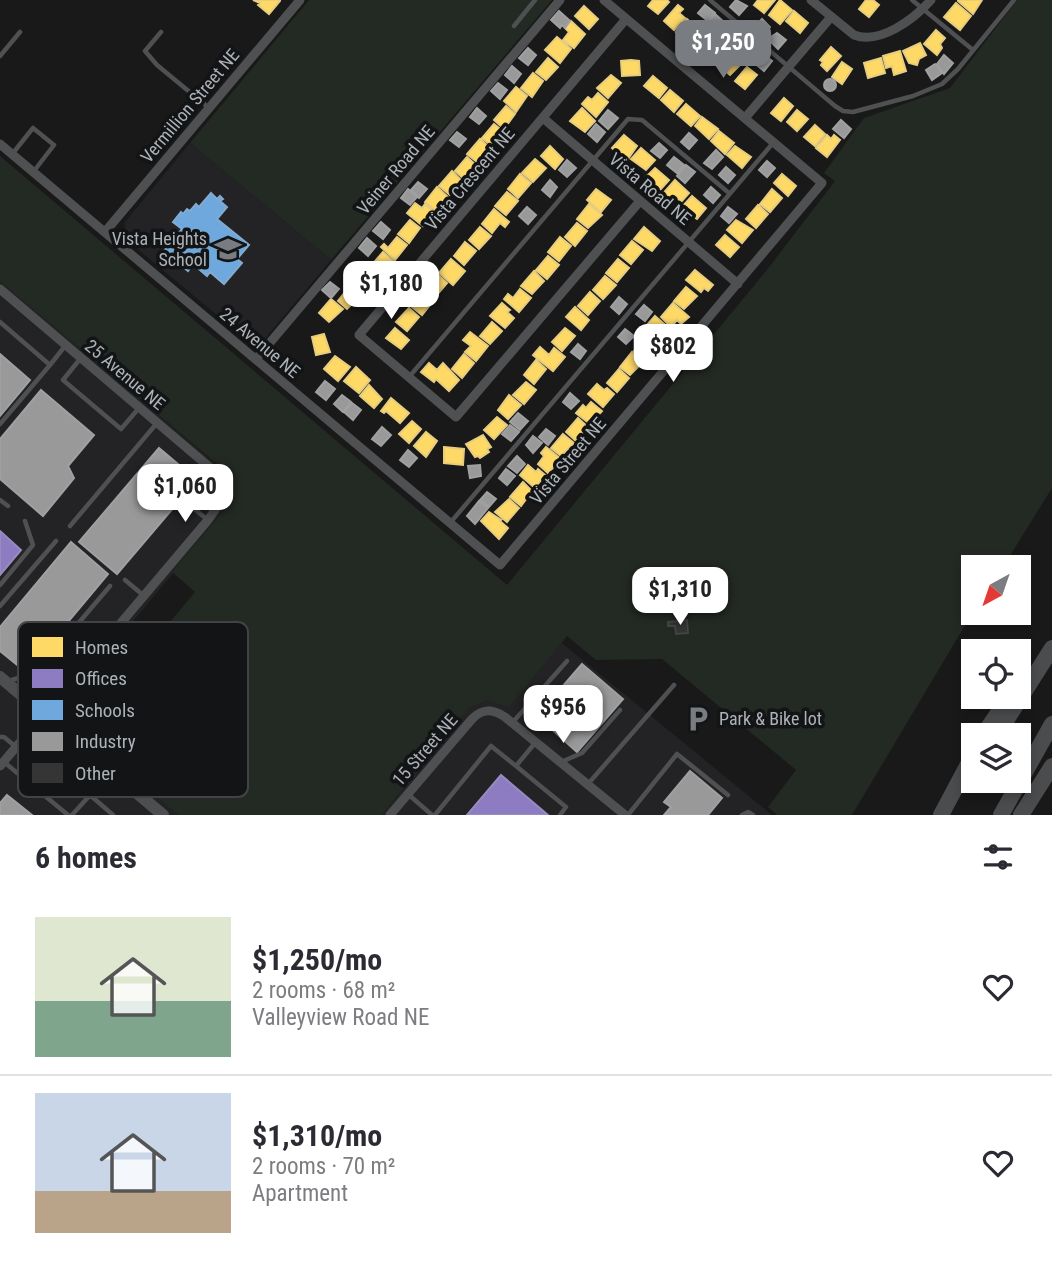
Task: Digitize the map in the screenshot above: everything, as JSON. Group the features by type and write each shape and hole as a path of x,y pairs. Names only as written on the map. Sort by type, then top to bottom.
{"highway":[{"path":"1031,664 1052,633"},
{"path":"1005,723 1052,648"},
{"path":"1001,815 1052,724"},
{"path":"1021,815 1052,766"},
{"path":"942,815 961,778"},
{"path":"953,815 964,793"}],"street":[{"name":"Vermillion Street NE","path":"104,232 300,0"},
{"name":"Veiner Road NE","path":"256,359 560,0"},
{"path":"604,0 774,142"},
{"path":"811,0 853,35 868,37 899,27 923,9 930,0"},
{"path":"744,118 831,17"},
{"name":"Vista Crescent NE","path":"626,19 359,335 456,417 640,201"},
{"name":"Vista Road NE","path":"543,118 738,284"},
{"name":"Vista Street NE","path":"500,565 822,183 774,142"},
{"name":"24 Avenue NE","path":"0,144 500,565"},
{"name":"25 Avenue NE","path":"0,289 214,471 224,489 208,520"},
{"path":"122,622 208,520"},
{"path":"3,679 18,692"},
{"name":"15 Street NE","path":"390,815 479,712 496,711 513,723"},
{"path":"513,723 626,815"},
{"path":"2,763 16,747"},
{"path":"142,797 163,815"}],"lane":[{"path":"514,26 535,0"},
{"path":"710,0 835,106 853,113 913,96 950,78 1014,0"},
{"path":"912,0 973,50"},
{"path":"0,56 20,32"},
{"path":"161,32 145,51 157,65 209,109"},
{"path":"409,377 628,119 638,118 729,193"},
{"path":"12,154 33,128 54,145 33,172"},
{"path":"450,524 774,142"},
{"path":"0,322 50,365"},
{"path":"0,424 66,345"},
{"path":"81,358 63,380 111,421 121,429 140,408"},
{"path":"70,526 157,422"},
{"path":"0,499 8,506"},
{"path":"188,504 208,520"},
{"path":"0,585 33,545 26,521"},
{"path":"0,606 56,541"},
{"path":"124,580 144,596"},
{"path":"79,622 110,586"},
{"path":"513,723 567,662"},
{"path":"587,785 674,685"},
{"path":"561,763 582,753 620,710"},
{"path":"0,737 4,737 16,747"},
{"path":"516,766 536,742"},
{"path":"408,794 434,815 491,746 566,807 559,815"},
{"path":"626,815 677,754 728,794"},
{"path":"2,763 18,775"},
{"path":"46,797 70,815 88,797"},
{"path":"92,797 113,815"},
{"path":"419,815 424,808"},
{"path":"743,815 748,812 753,815"}],"shaded area":[{"path":"309,0 552,0 331,260 190,143"},
{"path":"1017,0 1052,0 1052,488 1010,555 961,555 961,625 965,625 852,815 777,815 768,807 796,770 662,659 596,660 567,636 509,707 487,700 469,708 381,815 178,815 156,797 248,797 248,622 170,622 195,592 172,572 229,505 232,486 223,469 0,281 0,156 507,585 766,271 835,181 824,173 864,118 950,88"},
{"name":"Vista Heights School","path":"190,143 331,260 257,348 124,238 125,222"},
{"path":"0,280 244,488 133,622 18,622 18,797 156,797 178,815 0,815"},
{"path":"535,621 772,815 370,815"}],"building: Homes":[{"path":"253,0 280,1 269,14 258,5 260,3"},
{"path":"653,0 669,2 658,14 648,6"},
{"path":"758,0 775,0 764,13 754,5"},
{"path":"780,0 792,10 780,24 769,15"},
{"path":"866,0 873,0 879,5 869,17 859,9"},
{"path":"958,0 982,0 973,14 958,1"},
{"path":"956,3 971,16 960,30 944,17"},
{"path":"678,5 683,9 679,13 685,18 674,30 664,21"},
{"path":"584,6 598,19 589,29 575,16"},
{"path":"794,11 808,23 800,33 786,21"},
{"path":"687,19 697,28 687,40 676,32"},
{"path":"571,21 585,34 574,48 563,40 569,32 565,28"},
{"path":"936,30 945,38 937,55 924,44"},
{"path":"702,31 715,42 706,52 693,41"},
{"path":"557,37 571,49 560,63 545,50"},
{"path":"920,43 926,55 919,59 917,65 909,63 903,51"},
{"path":"716,44 729,55 721,64 707,54"},
{"path":"831,47 841,56 827,71 820,60"},
{"path":"900,51 906,71 894,75 892,66 886,68 883,56"},
{"path":"733,54 743,62 730,75 722,68"},
{"path":"548,58 558,67 546,80 536,72"},
{"path":"881,58 885,73 868,78 864,63"},
{"path":"621,61 639,61 640,75 622,76"},
{"path":"842,62 852,69 842,84 832,77"},
{"path":"747,67 757,75 745,89 735,81"},
{"path":"533,73 543,81 532,97 521,88"},
{"path":"611,75 621,83 608,98 597,88"},
{"path":"653,76 667,88 659,98 644,86"},
{"path":"516,87 527,96 516,112 504,101"},
{"path":"670,90 683,101 674,112 661,100"},
{"path":"598,93 608,102 596,117 582,104 588,97 592,100"},
{"path":"784,98 793,106 781,121 771,113"},
{"path":"686,104 700,116 691,126 677,114"},
{"path":"506,106 515,114 504,129 494,120"},
{"path":"582,108 595,121 585,132 570,121"},
{"path":"797,110 808,119 797,131 787,122"},
{"path":"702,117 718,129 709,139 695,126"},
{"path":"494,124 504,132 493,147 482,138"},
{"path":"815,125 825,134 815,146 804,137"},
{"path":"719,131 734,143 725,154 711,141"},
{"path":"624,135 637,146 626,162 612,148"},
{"path":"827,135 831,139 834,135 840,140 827,157 816,148"},
{"path":"480,139 490,148 477,162 467,154"},
{"path":"550,146 563,159 555,169 541,156"},
{"path":"735,146 751,157 742,168 727,155"},
{"path":"641,148 655,160 646,170 631,159"},
{"path":"467,157 477,166 465,180 455,171"},
{"path":"535,159 546,168 533,182 522,173"},
{"path":"655,168 669,180 660,190 646,177"},
{"path":"452,171 461,180 450,195 439,186"},
{"path":"520,174 531,183 518,198 508,189"},
{"path":"782,174 796,186 788,196 774,183"},
{"path":"675,180 689,193 681,202 676,197 669,205 660,197"},
{"path":"437,187 448,197 435,210 425,202"},
{"path":"596,189 611,200 601,212 587,200"},
{"path":"772,189 782,198 770,212 760,204"},
{"path":"507,192 518,201 506,215 495,206"},
{"path":"692,196 706,208 697,219 681,208"},
{"path":"415,203 422,208 425,204 434,212 423,226 407,213"},
{"path":"589,204 602,215 588,228 577,219"},
{"path":"758,205 768,214 756,228 746,219"},
{"path":"494,209 509,222 505,227 500,223 492,233 482,224"},
{"path":"410,220 420,228 409,243 398,234"},
{"path":"736,220 753,230 742,243 727,230"},
{"path":"577,223 587,231 575,246 565,237"},
{"path":"480,227 491,236 479,249 469,240"},
{"path":"644,227 660,241 652,251 634,239"},
{"path":"725,235 739,247 730,257 716,245"},
{"path":"397,237 407,245 395,260 381,247 384,244 388,248"},
{"path":"560,237 571,246 559,261 548,252"},
{"path":"632,241 643,250 631,264 620,255"},
{"path":"465,242 476,251 464,265 454,256"},
{"path":"383,252 393,261 381,276 370,267"},
{"path":"548,256 559,265 547,279 536,270"},
{"path":"451,259 465,271 453,285 439,273"},
{"path":"618,259 629,268 617,282 606,273"},
{"path":"695,270 713,285 708,291 704,288 701,292 686,280"},
{"path":"358,271 364,276 367,273 375,281 364,294 349,281"},
{"path":"534,271 544,281 532,294 521,286"},
{"path":"437,274 447,283 435,297 424,288"},
{"path":"605,276 616,285 603,299 593,290"},
{"path":"350,286 361,295 347,309 338,301"},
{"path":"686,287 697,296 684,309 674,301"},
{"path":"520,289 531,298 519,312 504,299 508,294 513,298"},
{"path":"423,292 434,300 422,315 411,306"},
{"path":"590,292 600,301 588,315 578,306"},
{"path":"331,299 343,309 329,322 319,313"},
{"path":"502,303 514,318 505,328 490,316"},
{"path":"673,303 689,317 681,324 677,320 671,327 661,317"},
{"path":"575,307 589,320 581,330 566,317"},
{"path":"409,308 419,317 407,331 396,322"},
{"path":"655,316 670,329 658,343 650,337 654,332 646,326"},
{"path":"492,322 502,331 490,344 480,336"},
{"path":"395,328 409,340 401,349 386,338"},
{"path":"565,328 575,336 562,351 552,342"},
{"path":"470,332 488,346 476,361 465,352 471,346 463,340"},
{"path":"324,334 330,352 316,355 312,337"},
{"path":"647,337 657,345 645,360 634,351"},
{"path":"540,347 549,355 554,348 565,357 553,371 533,355"},
{"path":"632,352 643,362 630,375 620,367"},
{"path":"464,354 474,363 462,378 452,369"},
{"path":"335,356 350,367 338,381 324,369"},
{"path":"536,360 546,369 534,384 524,375"},
{"path":"429,363 437,370 443,363 459,380 449,391 436,379 434,382 421,372"},
{"path":"356,367 370,380 359,393 344,381"},
{"path":"619,369 629,378 617,392 607,383"},
{"path":"526,382 536,390 524,404 513,395"},
{"path":"597,384 614,394 603,407 588,394"},
{"path":"369,385 382,399 374,408 360,396"},
{"path":"509,395 521,405 508,419 498,410"},
{"path":"391,398 409,413 400,423 386,411 381,411"},
{"path":"591,402 602,411 590,424 576,413 583,405 586,408"},
{"path":"497,417 507,425 494,439 484,430"},
{"path":"578,418 588,427 576,441 566,432"},
{"path":"412,421 421,429 409,443 399,434"},
{"path":"426,432 437,441 426,457 414,446"},
{"path":"563,434 574,443 561,456 551,448"},
{"path":"483,435 491,447 487,449 489,452 480,458 475,457 466,444"},
{"path":"444,447 464,449 463,465 444,463"},
{"path":"546,447 561,459 548,473 538,464"},
{"path":"528,465 545,475 535,488 520,475"},
{"path":"523,482 532,491 521,506 510,497"},
{"path":"509,499 519,508 507,522 495,512"},
{"path":"489,512 508,528 499,539 481,521"}],"building: Offices":[{"path":"0,531 21,550 0,575"},
{"path":"501,775 548,815 467,815"}],"building: Schools":[{"path":"211,193 217,199 220,196 223,199 220,201 227,207 217,219 249,245 237,259 242,263 224,284 210,272 207,276 193,264 188,271 164,251 182,229 173,222 181,212 183,214 187,209 190,211 196,204 199,207"}],"building: Industry":[{"path":"736,0 747,6 739,15 730,7"},
{"path":"705,5 715,13 708,21 698,13"},
{"path":"559,11 570,21 565,28 562,25 560,28 551,20"},
{"path":"715,14 724,22 716,30 708,23"},
{"path":"762,19 770,27 763,36 754,27"},
{"path":"730,26 738,33 731,42 723,35"},
{"path":"777,33 786,40 778,49 768,39"},
{"path":"528,48 536,55 528,65 519,58"},
{"path":"759,51 772,61 764,71 753,62"},
{"path":"944,55 953,63 944,74 937,64"},
{"path":"935,64 942,73 932,80 926,70"},
{"path":"512,66 521,74 514,83 505,75"},
{"path":"830,79 836,85 830,91 824,85"},
{"path":"498,83 507,90 500,99 491,91"},
{"path":"477,108 486,116 479,124 470,117"},
{"path":"608,110 618,118 608,129 599,121"},
{"path":"841,120 851,129 844,138 833,129"},
{"path":"596,124 605,132 597,142 588,134"},
{"path":"457,132 466,139 459,147 450,140"},
{"path":"689,133 697,140 689,149 681,142"},
{"path":"659,143 667,150 660,158 651,151"},
{"path":"716,150 723,157 712,169 704,163"},
{"path":"674,157 684,165 677,173 667,165"},
{"path":"567,160 576,168 567,177 559,170"},
{"path":"767,161 775,168 767,177 759,170"},
{"path":"686,165 695,172 685,183 677,176"},
{"path":"726,167 735,175 728,183 719,175"},
{"path":"550,180 557,187 550,197 542,190"},
{"path":"418,182 427,189 419,198 411,190"},
{"path":"711,187 720,195 713,203 704,195"},
{"path":"408,189 417,197 410,205 401,198"},
{"path":"527,207 536,215 528,224 519,216"},
{"path":"728,207 737,214 729,223 721,216"},
{"path":"381,222 390,230 383,239 373,231"},
{"path":"367,238 376,246 368,256 359,248"},
{"path":"330,282 339,289 331,298 322,290"},
{"path":"619,297 627,304 619,314 611,307"},
{"path":"644,305 652,312 645,321 636,314"},
{"path":"625,329 634,336 626,344 618,337"},
{"path":"578,344 586,351 580,359 571,352"},
{"path":"0,354 30,380 0,416"},
{"path":"325,381 335,389 326,400 316,392"},
{"path":"41,390 94,435 68,466 74,478 43,516 0,479 0,439"},
{"path":"570,393 579,401 571,409 563,402"},
{"path":"342,395 351,402 343,412 334,404"},
{"path":"352,403 361,410 353,420 344,412"},
{"path":"518,413 528,421 520,430 510,422"},
{"path":"510,425 519,432 511,441 502,434"},
{"path":"382,427 391,435 381,446 372,439"},
{"path":"546,429 555,436 548,445 539,437"},
{"path":"533,436 542,443 533,453 526,445"},
{"path":"159,448 197,480 117,574 79,542"},
{"path":"408,450 417,458 409,467 400,460"},
{"path":"517,456 525,464 517,473 508,466"},
{"path":"480,465 481,476 470,478 468,466"},
{"path":"506,469 515,476 507,485 499,478"},
{"path":"487,492 496,499 489,507 480,500"},
{"path":"479,501 488,508 475,524 467,516"},
{"path":"71,542 108,574 68,622 18,622 18,666 0,651 0,627"},
{"path":"582,664 623,699 577,752 537,716"},
{"path":"690,771 722,798 708,815 664,815 671,807 664,802"},
{"path":"7,795 32,815 0,815 0,803"}],"building: Other":[{"path":"687,620 688,633 676,634 675,626 668,626 668,622"}],"place":[{"name":"Vista Heights School","path":"228,249"},
{"name":"Park & Bike lot","path":"698,719"}]}
